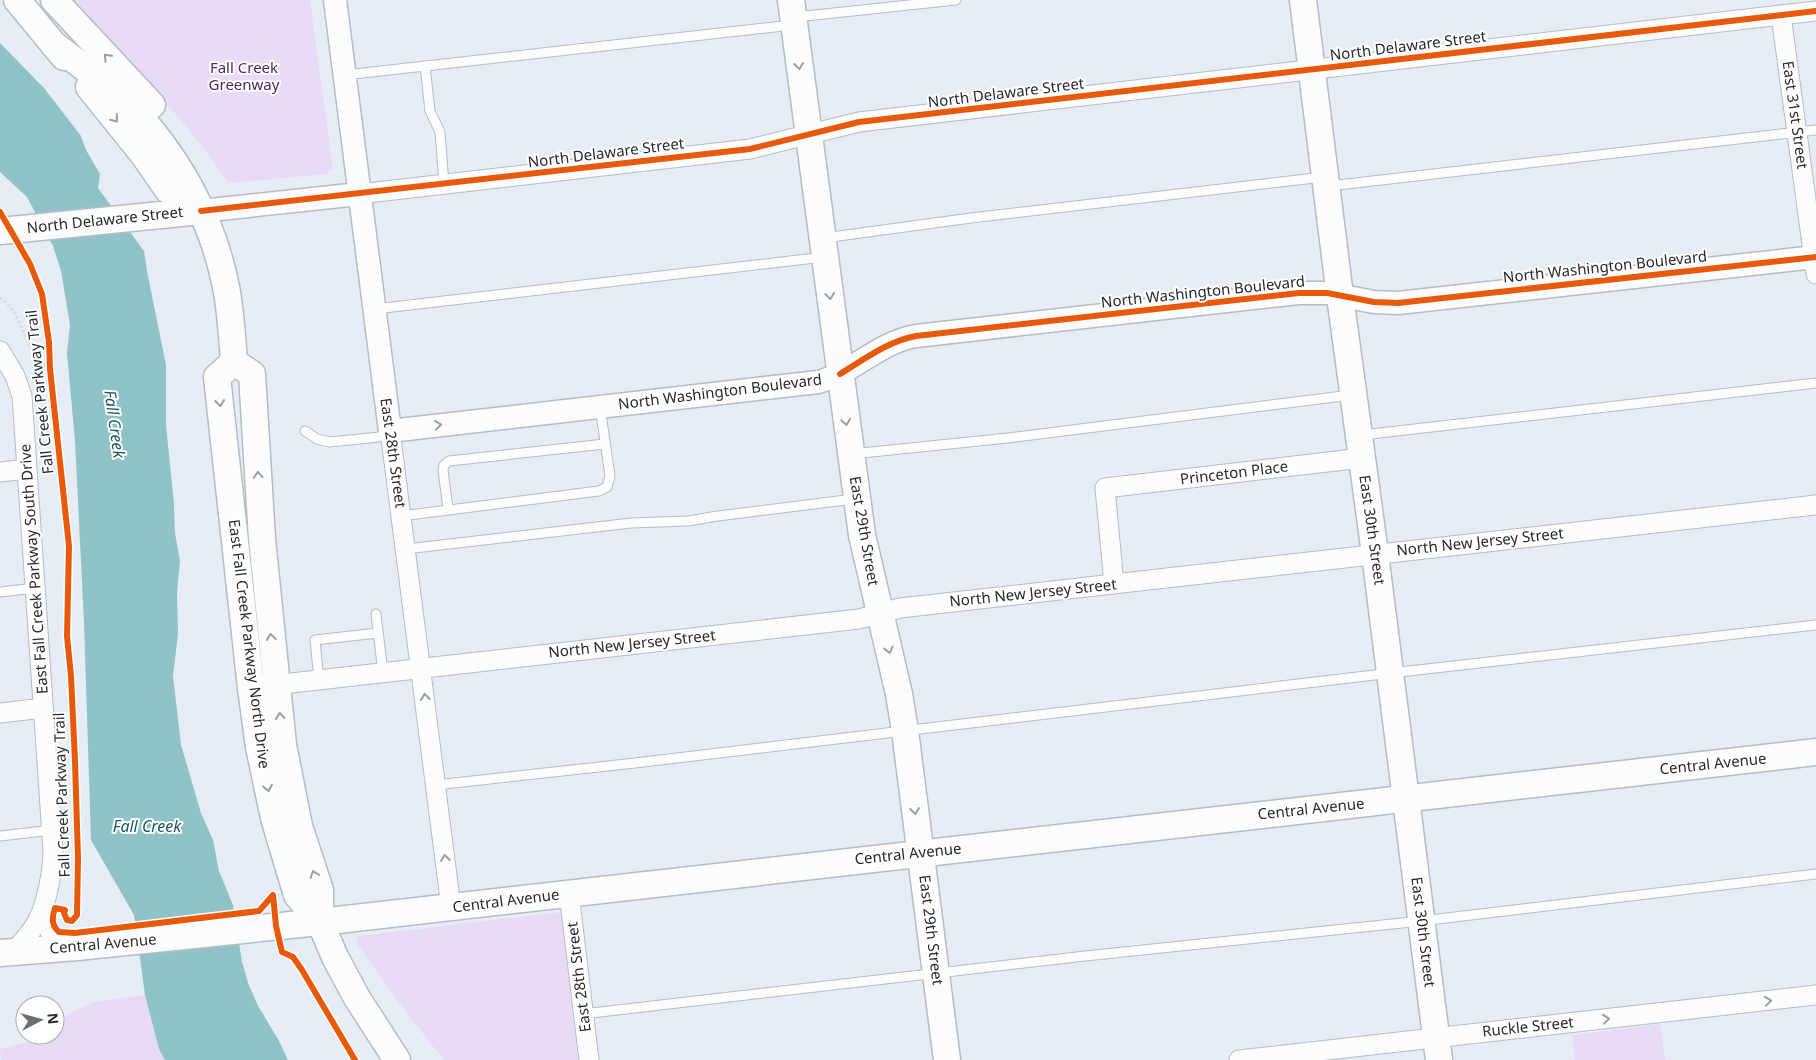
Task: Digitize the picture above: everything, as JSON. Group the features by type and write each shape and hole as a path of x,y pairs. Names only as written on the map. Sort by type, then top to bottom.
{"main road":[{"path":"17,0 143,154 168,190 201,210"},
{"path":"54,0 160,114 181,140 205,178 201,210 215,244 224,279 229,306 234,362"},
{"name":"East 30th Street","path":"1303,0 1438,1049"},
{"name":"East 29th Street","path":"793,14 857,499 864,544 899,694 905,731 947,1060"},
{"name":"North Delaware Street","path":"0,231 201,210"},
{"name":"East Fall Creek Parkway North Drive","path":"320,922 320,890 293,802 283,744 262,539 252,374 234,362 217,377 251,688 274,818 297,895 320,922 335,957 397,1060"},
{"name":"Central Avenue","path":"7,952 320,922 1816,752"}],"street":[{"name":"East 28th Street","path":"334,0 452,907"},
{"name":"North Delaware Street","path":"201,210 359,194 750,149 859,122 1816,11"},
{"name":"East 31st Street","path":"1781,15 1815,263"},
{"name":"North Washington Boulevard","path":"390,431 814,382 840,374 888,345 916,336 1298,293 1327,293 1374,302 1398,303 1815,263"},
{"name":"East Fall Creek Parkway South Drive","path":"0,351 15,376 22,396 53,860 42,911 31,931 7,952"},
{"name":"Princeton Place","path":"1114,584 1105,488 1361,447"},
{"path":"0,472 27,469"},
{"name":"North New Jersey Street","path":"251,688 859,619 900,608 1816,504"},
{"path":"0,713 43,708"},
{"name":"East 28th Street","path":"569,893 589,1060"},
{"path":"42,911 50,932 72,947"},
{"name":"Ruckle Street","path":"1239,1060 1438,1049 1816,995"}],"lane":[{"path":"344,75 425,66 793,14 956,0"},
{"path":"425,66 430,111 440,132 444,184"},
{"path":"374,309 823,248 971,218 1816,130"},
{"path":"1361,447 1816,383"},
{"path":"851,454 1018,436 1354,395"},
{"path":"401,516 600,491 607,487 609,481 600,407"},
{"path":"305,431 317,438 330,442 380,437 390,431"},
{"path":"448,509 443,470 444,465 449,461 605,444"},
{"path":"406,549 630,524 688,521 857,499"},
{"path":"0,592 35,588"},
{"path":"376,614 383,673"},
{"path":"436,785 1816,625"},
{"path":"319,680 314,640 378,633"},
{"path":"0,836 52,830"},
{"path":"583,1014 1085,956 1422,921 1816,874"}],"path":[{"path":"0,298 15,315 31,349 50,369"}],"green space":[{"name":"Fall Creek Greenway","path":"70,0 310,0 333,170 328,171 327,174 228,183 180,119"},
{"path":"561,912 578,1060 445,1060 425,1037 418,1025 416,1026 357,943 357,937 359,936"},
{"path":"145,995 159,1049 165,1060 1,1060 0,1049 15,1045 65,1045 65,1016 94,1002"},
{"path":"1660,1024 1665,1060 1575,1060 1572,1035"}],"water":[{"name":"Fall Creek","path":"0,43 44,88 81,136 86,150 100,174 98,188 144,251 166,365 166,425 175,533 180,561 177,592 178,634 173,676 181,745 201,813 213,840 219,871 233,905 242,962 248,983 258,1006 288,1060 165,1060 159,1049 145,995 134,915 91,840 84,623 75,441 67,353 70,325 61,271 53,246 27,197 0,172"}],"cycle path":[{"path":"201,211 750,149 859,122 1816,11"},
{"name":"Fall Creek Parkway Trail","path":"0,212 30,264 42,294 49,342 50,369 69,546 67,636 75,761 78,858 77,915 72,921 67,920 64,913 65,910 55,908 53,924 59,932 75,933 259,911 273,895 276,926 282,952 293,957 302,970 355,1060"},
{"path":"840,374 886,347 906,338 916,336 1299,293 1327,293 1374,302 1398,303 1816,257"}]}
